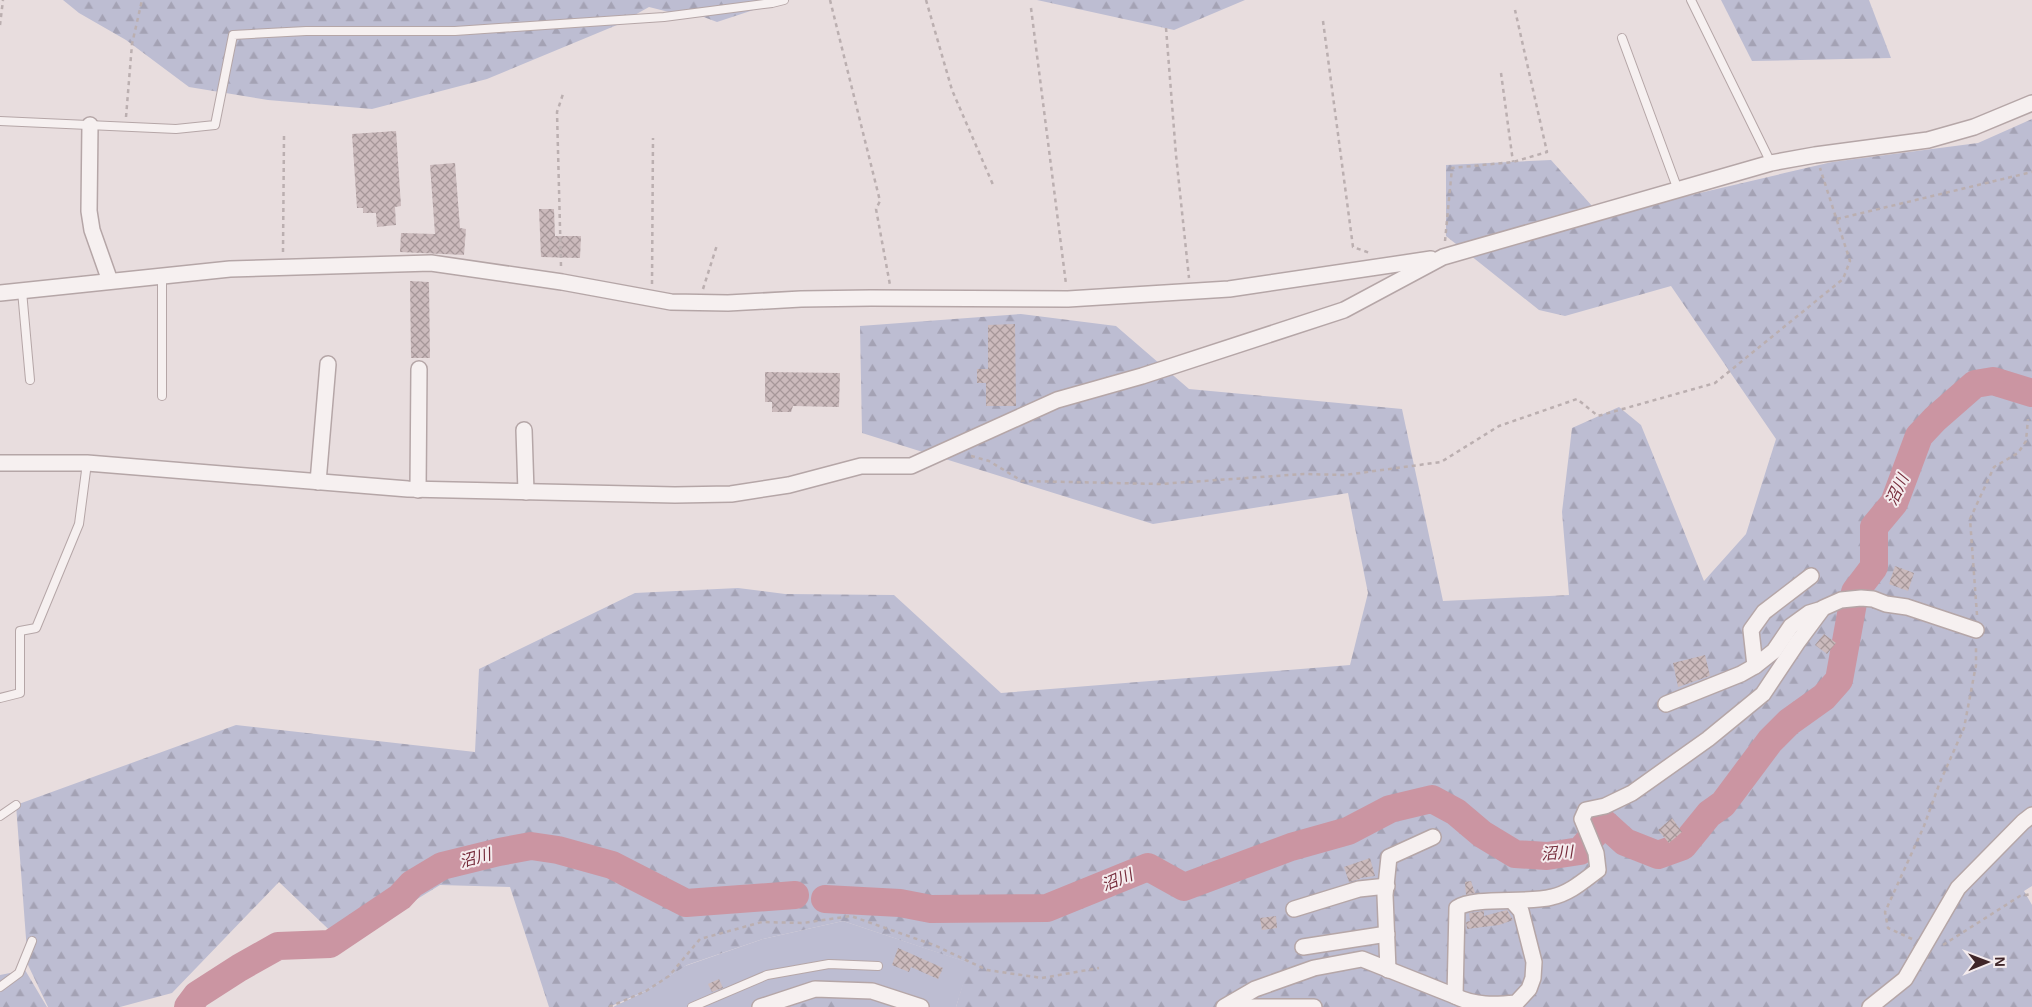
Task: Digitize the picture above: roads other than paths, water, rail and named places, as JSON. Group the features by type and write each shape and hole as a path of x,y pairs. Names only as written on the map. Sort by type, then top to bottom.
{"street":[{"path":"0,293 230,269 430,263 562,282 671,302 893,298 1068,299 1229,289 1443,257 1771,163 1815,155 1928,140 1974,127 2032,103"},
{"path":"90,125 89,211 92,230 110,281"},
{"path":"0,463 87,463 418,490 675,495 731,494 789,486 861,466 911,466 1057,400 1142,376 1344,310 1443,257"},
{"path":"318,482 328,364"},
{"path":"418,490 420,368"},
{"path":"524,430 526,492"},
{"path":"1754,666 1751,630 1764,612 1811,576"},
{"path":"1666,704 1741,674 1774,651 1791,626 1809,613 1841,600 1861,598 1907,607 1976,630"},
{"path":"1455,996 1456,908 1476,902 1513,902 1552,897 1572,889 1598,870 1596,853 1582,819 1586,810 1605,806 1632,793 1708,739 1763,694 1823,608"},
{"path":"1870,1007 1904,979 1958,888 2032,815"},
{"path":"1388,970 1387,886 1389,858 1433,837"},
{"path":"1294,909 1359,890 1387,886"},
{"path":"1223,1007 1255,989 1314,968 1362,960 1455,996 1468,1003 1516,1003 1529,989 1534,978 1534,962 1522,912 1513,902"},
{"path":"1303,947 1387,934"},
{"path":"760,1007 816,989 872,991 921,1007"},
{"path":"1223,1007 1314,1007"}],"lane":[{"path":"0,121 176,128 215,125 233,35 306,31 455,31 664,17 772,4 784,0"},
{"path":"1690,0 1771,163"},
{"path":"1622,38 1678,190"},
{"path":"162,276 162,396"},
{"path":"22,290 30,380"},
{"path":"0,698 20,693 20,631 36,628 79,524 87,463"},
{"path":"0,816 16,805"},
{"path":"0,987 20,973 32,941"},
{"path":"692,1007 767,974 829,964 878,966"}],"waterway":[{"name":"沼川","path":"825,899 900,903 931,909 1047,908 1148,867 1184,887 1291,847 1348,831 1390,809 1432,799 1456,812 1482,834 1515,854 1547,856 1580,851 1604,823 1625,842 1658,855 1683,846 1709,814 1723,804 1770,741 1789,722 1824,697 1839,680 1855,592 1874,567 1874,527 1894,503 1919,436 1935,419 1975,384 1993,381 2032,393"},
{"name":"沼川","path":"188,1007 197,995 278,946 330,944 400,897 412,884 442,866 531,846 558,850 612,865 686,903 795,895"}]}
